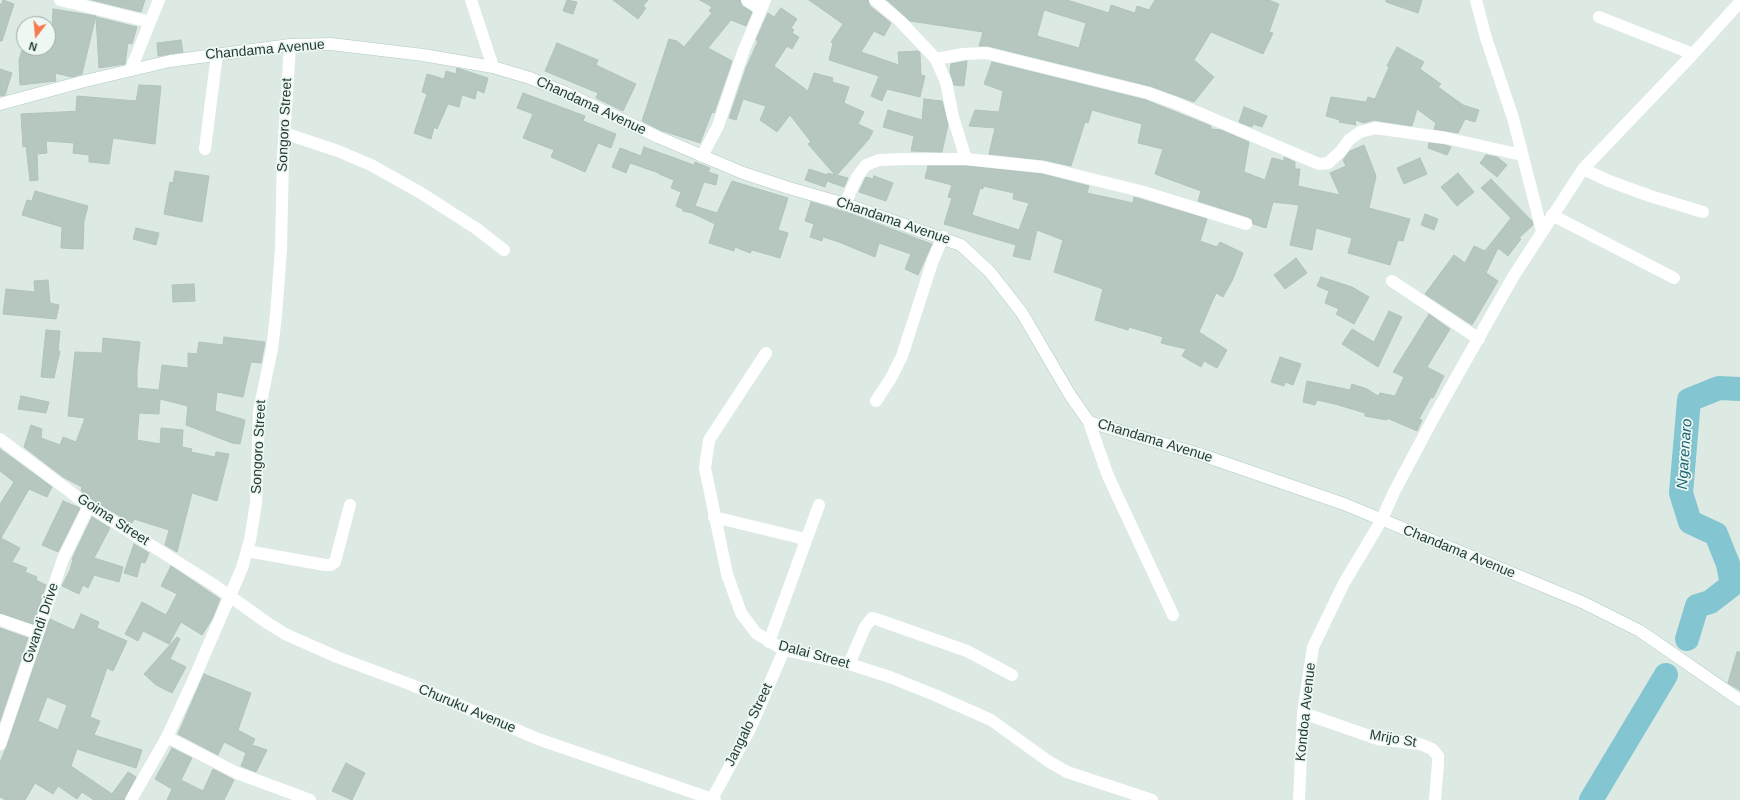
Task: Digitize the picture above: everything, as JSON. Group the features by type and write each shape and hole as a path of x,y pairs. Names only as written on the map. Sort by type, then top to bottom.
{"street":[{"path":"60,0 150,22"},
{"path":"131,69 159,0"},
{"path":"471,0 493,67"},
{"path":"702,156 718,126 743,52 763,4 747,0"},
{"path":"876,0 899,20 936,59 946,82 953,117 966,159"},
{"path":"1476,0 1486,38 1513,118 1542,231"},
{"name":"Kondoa Avenue","path":"1299,800 1303,713 1313,646 1344,583 1382,521 1411,460 1513,277 1583,169 1694,54 1740,2"},
{"path":"1599,17 1694,54"},
{"name":"Chandama Avenue","path":"0,104 131,69 170,61 290,45 332,44 423,55 493,67 530,78 566,93 658,137 769,182 845,204 961,244 1006,291 1022,313 1070,395 1089,422 1200,454 1344,504 1382,521 1582,602 1640,631 1740,700"},
{"name":"Songoro Street","path":"135,799 167,737 205,655 242,568 254,521 259,411 275,329 281,249 284,133 290,45"},
{"path":"205,149 217,54"},
{"path":"936,59 963,54 986,54 1148,93 1178,104 1319,164 1328,163 1350,140 1360,132 1375,128 1446,138 1522,155"},
{"path":"284,133 338,151 371,165 421,193 477,229 504,250"},
{"path":"845,204 857,177 866,165 879,160 966,159 1043,166 1144,192 1246,224"},
{"path":"1583,169 1609,181 1650,196 1703,212"},
{"path":"1552,215 1674,278"},
{"path":"876,401 891,378 902,356 933,260 943,237"},
{"path":"1392,281 1479,339"},
{"name":"Dalai Street","path":"766,354 709,440 704,468 727,574 741,613 756,633 784,650 849,664 890,677 991,720 1048,761 1068,772 1152,800"},
{"path":"1089,422 1108,476 1173,615"},
{"name":"Goima Street","path":"0,439 89,506 229,596"},
{"path":"247,550 331,565 335,562 350,505"},
{"path":"769,642 805,539 819,505"},
{"name":"Gwandi Drive","path":"0,744 63,559 89,506"},
{"path":"714,516 805,539"},
{"name":"Churuku Avenue","path":"229,596 286,634 337,657 412,685 538,739 713,800"},
{"path":"849,664 865,627 872,618 876,618 967,651 1012,675"},
{"path":"0,620 37,633"},
{"name":"Jangalo Street","path":"713,800 750,729 784,650"},
{"name":"Mrijo St","path":"1303,713 1378,739 1420,744 1432,749 1438,756 1435,800"},
{"path":"167,737 237,773 310,800"}],"building":[{"path":"3,0 14,4 2,41 0,41 0,4 2,4"},
{"path":"92,0 145,0 141,12"},
{"path":"567,0 577,2 573,14 563,11"},
{"path":"613,0 648,0 643,6 646,8 638,19"},
{"path":"700,0 740,0 742,6 752,12 746,26 731,20 708,48 732,61 714,113 712,112 700,143 660,130 642,121 669,39 677,41 684,47 712,13 709,11 712,7"},
{"path":"809,0 868,0 870,6 891,23 884,36 874,31 861,52 899,65 898,52 918,51 920,53 921,75 925,76 920,97 887,89 882,101 871,96 879,76 829,60 833,43 831,42 843,24"},
{"path":"887,0 1067,0 1109,13 1111,5 1135,13 1137,6 1149,10 1155,0 1268,0 1279,4 1269,32 1273,33 1263,54 1211,32 1194,60 1214,77 1194,102 1150,86 988,46 979,46 983,32 910,21","holes":["1044,10 1086,23 1079,48 1037,36"]},
{"path":"1386,0 1422,0 1418,13 1386,2"},
{"path":"781,8 797,19 791,28 794,30 792,33 799,37 792,49 787,46 774,66 808,91 814,73 833,78 832,82 849,87 844,103 864,112 858,124 873,131 869,139 837,175 848,178 844,187 827,181 825,187 805,180 809,169 827,175 828,173 835,175 808,144 811,142 790,115 777,132 760,120 766,106 743,99 736,120 729,118 746,68 758,41 756,40 768,13 774,17"},
{"path":"53,9 96,16 82,74 72,77 55,73 56,81 20,85 20,56 56,56 56,16 53,16"},
{"path":"96,17 137,27 132,44 128,43 125,64 99,68"},
{"path":"181,40 183,52 158,56 157,43"},
{"path":"557,43 598,60 596,65 636,84 623,111 596,98 598,93 545,71"},
{"path":"1397,47 1424,62 1420,69 1441,84 1438,87 1463,105 1479,110 1475,122 1465,119 1458,133 1434,129 1436,123 1417,109 1412,126 1374,120 1364,123 1355,120 1356,125 1339,122 1340,120 1326,116 1331,97 1366,102 1368,97 1375,99 1389,67 1387,66"},
{"path":"967,61 964,86 954,85 950,72 951,64"},
{"path":"992,62 1146,100 1211,126 1211,129 1221,130 1249,142 1244,172 1265,180 1272,158 1284,161 1284,157 1295,162 1295,169 1300,169 1298,186 1340,195 1330,173 1346,166 1343,160 1350,151 1364,145 1376,176 1369,208 1410,219 1403,241 1398,240 1390,265 1348,253 1352,238 1316,228 1312,250 1290,245 1299,205 1273,202 1266,228 1253,224 1252,219 1248,217 1198,201 1201,191 1155,174 1163,149 1138,143 1142,124 1092,110 1088,123 1085,122 1071,166 1044,160 989,154 995,128 969,126 975,110 999,112 1003,91 984,84"},
{"path":"457,68 488,78 484,93 477,90 475,99 462,95 459,107 448,104 437,129 434,127 431,139 414,133 427,94 422,92 427,74 444,79 446,71 456,74"},
{"path":"0,69 12,73 5,95 0,96"},
{"path":"139,85 161,86 155,144 113,138 109,164 89,162 89,155 73,153 74,143 46,141 47,153 37,154 38,180 30,181 26,146 23,147 21,114 80,111 76,110 77,96 136,101"},
{"path":"523,93 585,116 583,121 616,134 611,148 598,143 585,172 551,157 554,150 523,138 533,114 517,108"},
{"path":"924,99 942,101 948,125 942,152 911,151 914,136 883,127 888,110 922,120"},
{"path":"1244,107 1267,116 1262,127 1253,124 1252,127 1239,122"},
{"path":"1429,143 1451,147 1447,155 1428,148"},
{"path":"644,147 694,165 695,162 710,168 708,172 718,175 716,185 704,182 695,206 717,213 732,181 788,198 778,230 788,233 780,258 752,250 750,253 735,247 734,251 709,243 715,224 692,213 683,211 683,209 676,206 681,192 671,188 674,180 630,163 626,173 612,167 620,148 641,156"},
{"path":"1486,155 1497,157 1507,165 1497,177 1480,163"},
{"path":"1420,158 1427,174 1404,184 1397,168"},
{"path":"928,166 966,166 1042,174 1089,186 1087,193 1133,203 1134,197 1207,219 1200,241 1217,247 1220,242 1243,253 1233,279 1223,297 1216,293 1199,332 1227,350 1217,368 1204,361 1201,367 1182,356 1186,349 1161,343 1163,337 1129,327 1128,330 1095,320 1103,289 1054,272 1063,240 1037,230 1030,260 1013,256 1016,245 944,224 952,198 948,197 952,185 925,178","holes":["983,186 1014,193 1013,199 1029,203 1019,230 972,215 980,188 983,189"]},
{"path":"175,171 209,176 202,222 164,214 170,182 173,183"},
{"path":"1458,173 1474,192 1457,206 1441,187"},
{"path":"874,176 893,183 886,201 859,192 866,177 873,179"},
{"path":"1491,179 1532,221 1533,225 1519,238 1521,239 1508,256 1498,248 1486,273 1498,281 1472,325 1425,294 1454,255 1465,263 1474,246 1485,251 1511,218 1481,188"},
{"path":"35,191 88,206 84,221 83,249 61,248 62,227 22,215 27,200 32,201"},
{"path":"811,202 851,214 932,244 918,275 905,269 911,254 879,243 875,257 823,237 822,241 810,237 814,224 805,221"},
{"path":"1425,214 1438,219 1434,230 1421,225"},
{"path":"136,228 159,233 156,245 133,239"},
{"path":"1296,258 1307,273 1285,289 1274,275"},
{"path":"1321,277 1352,287 1369,297 1354,324 1336,314 1339,309 1325,303 1329,291 1317,286"},
{"path":"48,280 50,303 59,305 56,319 3,314 6,289 35,292 34,281"},
{"path":"194,284 195,301 173,302 172,285"},
{"path":"1389,311 1402,317 1378,367 1342,344 1352,329 1374,342"},
{"path":"1429,314 1450,329 1427,367 1444,376 1433,398 1431,397 1419,419 1422,420 1417,431 1387,418 1387,420 1365,416 1365,413 1335,404 1317,400 1315,405 1303,402 1307,381 1350,390 1352,384 1367,389 1378,396 1380,393 1395,396 1404,377 1393,372"},
{"path":"46,330 60,331 58,351 60,351 54,378 41,377"},
{"path":"224,337 265,342 261,363 251,362 243,397 217,392 215,411 245,420 240,444 232,443 186,425 188,406 160,399 159,414 139,413 137,440 160,444 161,428 183,430 182,447 192,449 191,452 215,457 216,452 229,454 217,501 192,493 177,552 165,545 169,530 134,519 132,523 123,518 93,500 81,491 82,487 63,477 24,447 31,425 42,429 41,438 60,445 63,437 76,442 85,418 68,416 75,352 102,353 103,338 140,342 137,388 159,390 162,365 188,368 188,353 197,354 199,342 223,345"},
{"path":"1280,357 1301,364 1293,385 1285,382 1284,386 1271,382"},
{"path":"21,396 49,402 46,413 18,409"},
{"path":"0,449 52,487 47,497 29,489 1,538 20,548 12,562 27,568 25,572 37,577 36,580 46,585 33,624 0,613 0,504 14,482 0,471"},
{"path":"63,501 80,508 58,552 42,545"},
{"path":"92,517 110,528 94,558 123,567 119,582 94,575 88,588 83,585 79,594 62,586 70,570 72,559"},
{"path":"134,544 149,553 145,563 141,562 137,577 124,573"},
{"path":"171,566 220,599 212,619 202,635 181,622 169,644 143,631 138,641 125,634 142,602 166,615 177,594 161,586"},
{"path":"81,614 99,622 97,628 127,641 113,671 107,668 90,717 100,721 94,735 142,750 136,768 77,749 71,766 112,794 128,772 136,777 124,800 94,800 82,792 77,799 58,786 53,794 35,783 25,800 6,800 0,797 0,762 7,746 50,619 74,630","holes":["47,697 67,705 58,730 38,721"]},
{"path":"0,628 28,638 0,721"},
{"path":"177,637 180,639 170,659 186,667 172,693 156,685 144,674"},
{"path":"1737,652 1740,652 1740,690 1728,683"},
{"path":"204,674 251,693 238,730 255,739 252,745 267,750 256,772 241,766 246,753 224,742 218,755 178,734"},
{"path":"172,748 192,758 181,780 203,791 213,769 234,780 224,800 167,800 172,789 155,779"},
{"path":"346,763 365,773 352,800 332,791"}],"waterway":[{"name":"Ngarenaro","path":"1687,639 1697,606 1710,602 1732,585 1728,564 1716,534 1690,522 1681,493 1689,400 1719,388 1740,389"},
{"name":"Ngarenaro","path":"1591,800 1666,675"}]}
